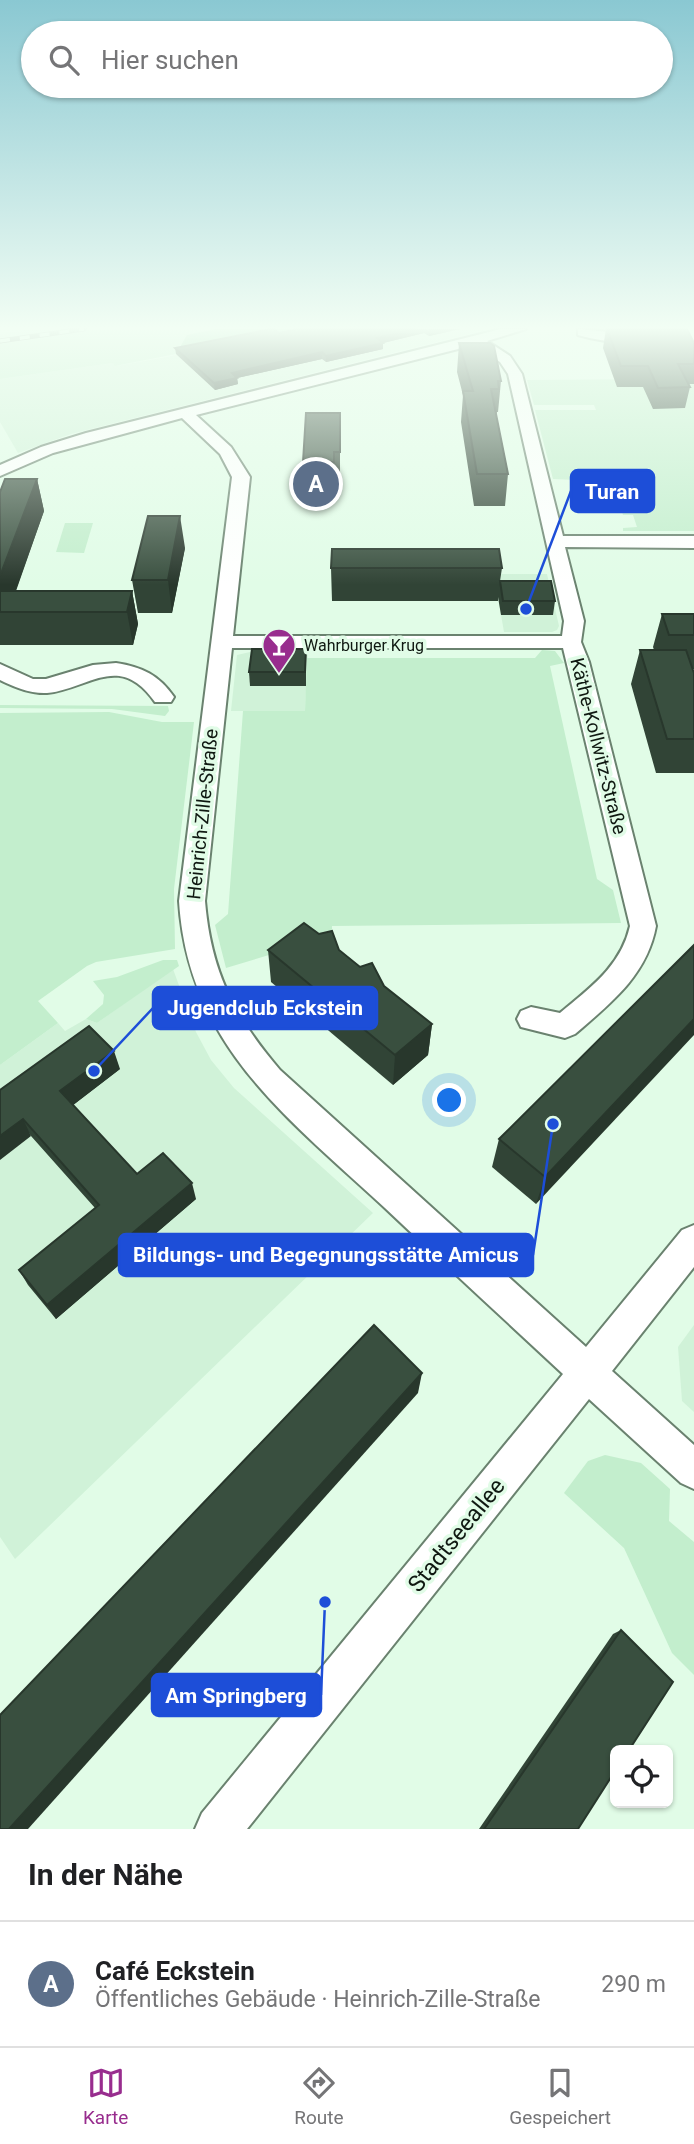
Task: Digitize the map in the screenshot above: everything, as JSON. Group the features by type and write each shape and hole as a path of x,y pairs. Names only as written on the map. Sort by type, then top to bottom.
{"street":[{"path":"0,471 67,443 181,414"},
{"name":"Heinrich-Zille-Straße","path":"187,414 224,450 241,477 192,901 197,950 212,999 243,1049 262,1073 694,1470"},
{"name":"Käthe-Kollwitz-Straße","path":"524,414 574,621 571,642 579,662 643,926 642,943 635,957 612,985 565,1026 531,1018"},
{"path":"554,541 694,542"},
{"path":"222,642 571,642"},
{"path":"0,671 18,681 44,686 94,671 123,671 150,681 163,697"},
{"name":"Stadtseeallee","path":"218,1829 694,1241"}],"shaded area":[{"path":"0,414 149,414 71,434 18,453 0,422"},
{"path":"536,414 694,414 694,531 623,531 623,528 637,527 633,515 623,515 622,512 630,511 620,482 553,479"},
{"path":"65,523 93,523 84,553 56,552"},
{"path":"494,574 547,574 559,626 557,630 504,632"},
{"path":"542,650 555,651 564,663 550,666 597,879 613,890 621,923 332,926 332,936 226,968 215,925 228,914 243,711 305,711 307,658 535,658"},
{"path":"308,651 305,711 231,711 237,655 250,652"},
{"path":"0,705 168,706 169,711 165,716 112,709 0,708"},
{"path":"109,712 162,722 194,722 174,889 175,949 96,962 87,966 38,1001 58,1023 0,1065 0,713"},
{"path":"163,960 177,960 179,966 97,1023 86,1019 103,1004 104,995 93,981 117,977"},
{"path":"173,969 196,1032 211,1060 234,1088 373,1213 15,1559 0,1537 0,1065 58,1023 65,1031 86,1019 97,1023"},
{"path":"694,1325 694,1412 682,1401 678,1347"},
{"path":"605,1455 641,1463 670,1489 669,1521 694,1542 694,1675 672,1653 624,1548 564,1493 588,1461"}],"building":[{"path":"306,414 340,414 340,452 334,452 334,462 303,462"},
{"path":"467,414 496,414 508,474 477,474"},
{"path":"5,479 37,479 0,576 0,492"},
{"path":"148,516 180,516 168,580 132,580"},
{"path":"332,549 499,549 502,568 331,568"},
{"path":"500,581 551,581 555,601 503,601"},
{"path":"0,591 132,591 127,612 0,612"},
{"path":"662,614 694,614 694,635 669,635"},
{"path":"252,649 306,649 305,672 249,672"},
{"path":"640,650 686,650 694,673 694,739 667,739"},
{"path":"304,923 319,934 332,931 339,950 360,967 372,963 384,986 432,1024 395,1055 268,950"},
{"path":"694,945 694,1019 545,1177 499,1139"},
{"path":"89,1026 114,1051 60,1091 137,1174 163,1153 192,1183 47,1305 19,1270 99,1205 23,1119 0,1136 0,1090"},
{"path":"374,1325 422,1373 9,1829 0,1829 0,1715"},
{"path":"621,1630 673,1682 632,1745 610,1745 610,1779 578,1829 484,1829"}],"place":[{"name":"Café Eckstein","path":"316,484"},
{"name":"Turan","path":"526,609"},
{"name":"Wahrburger Krug","path":"279,675"},
{"name":"Jugendclub Eckstein","path":"94,1071"},
{"name":"Bildungs- und Begegnungsstätte Amicus","path":"553,1124"},
{"name":"Am Springberg","path":"325,1602"}]}
